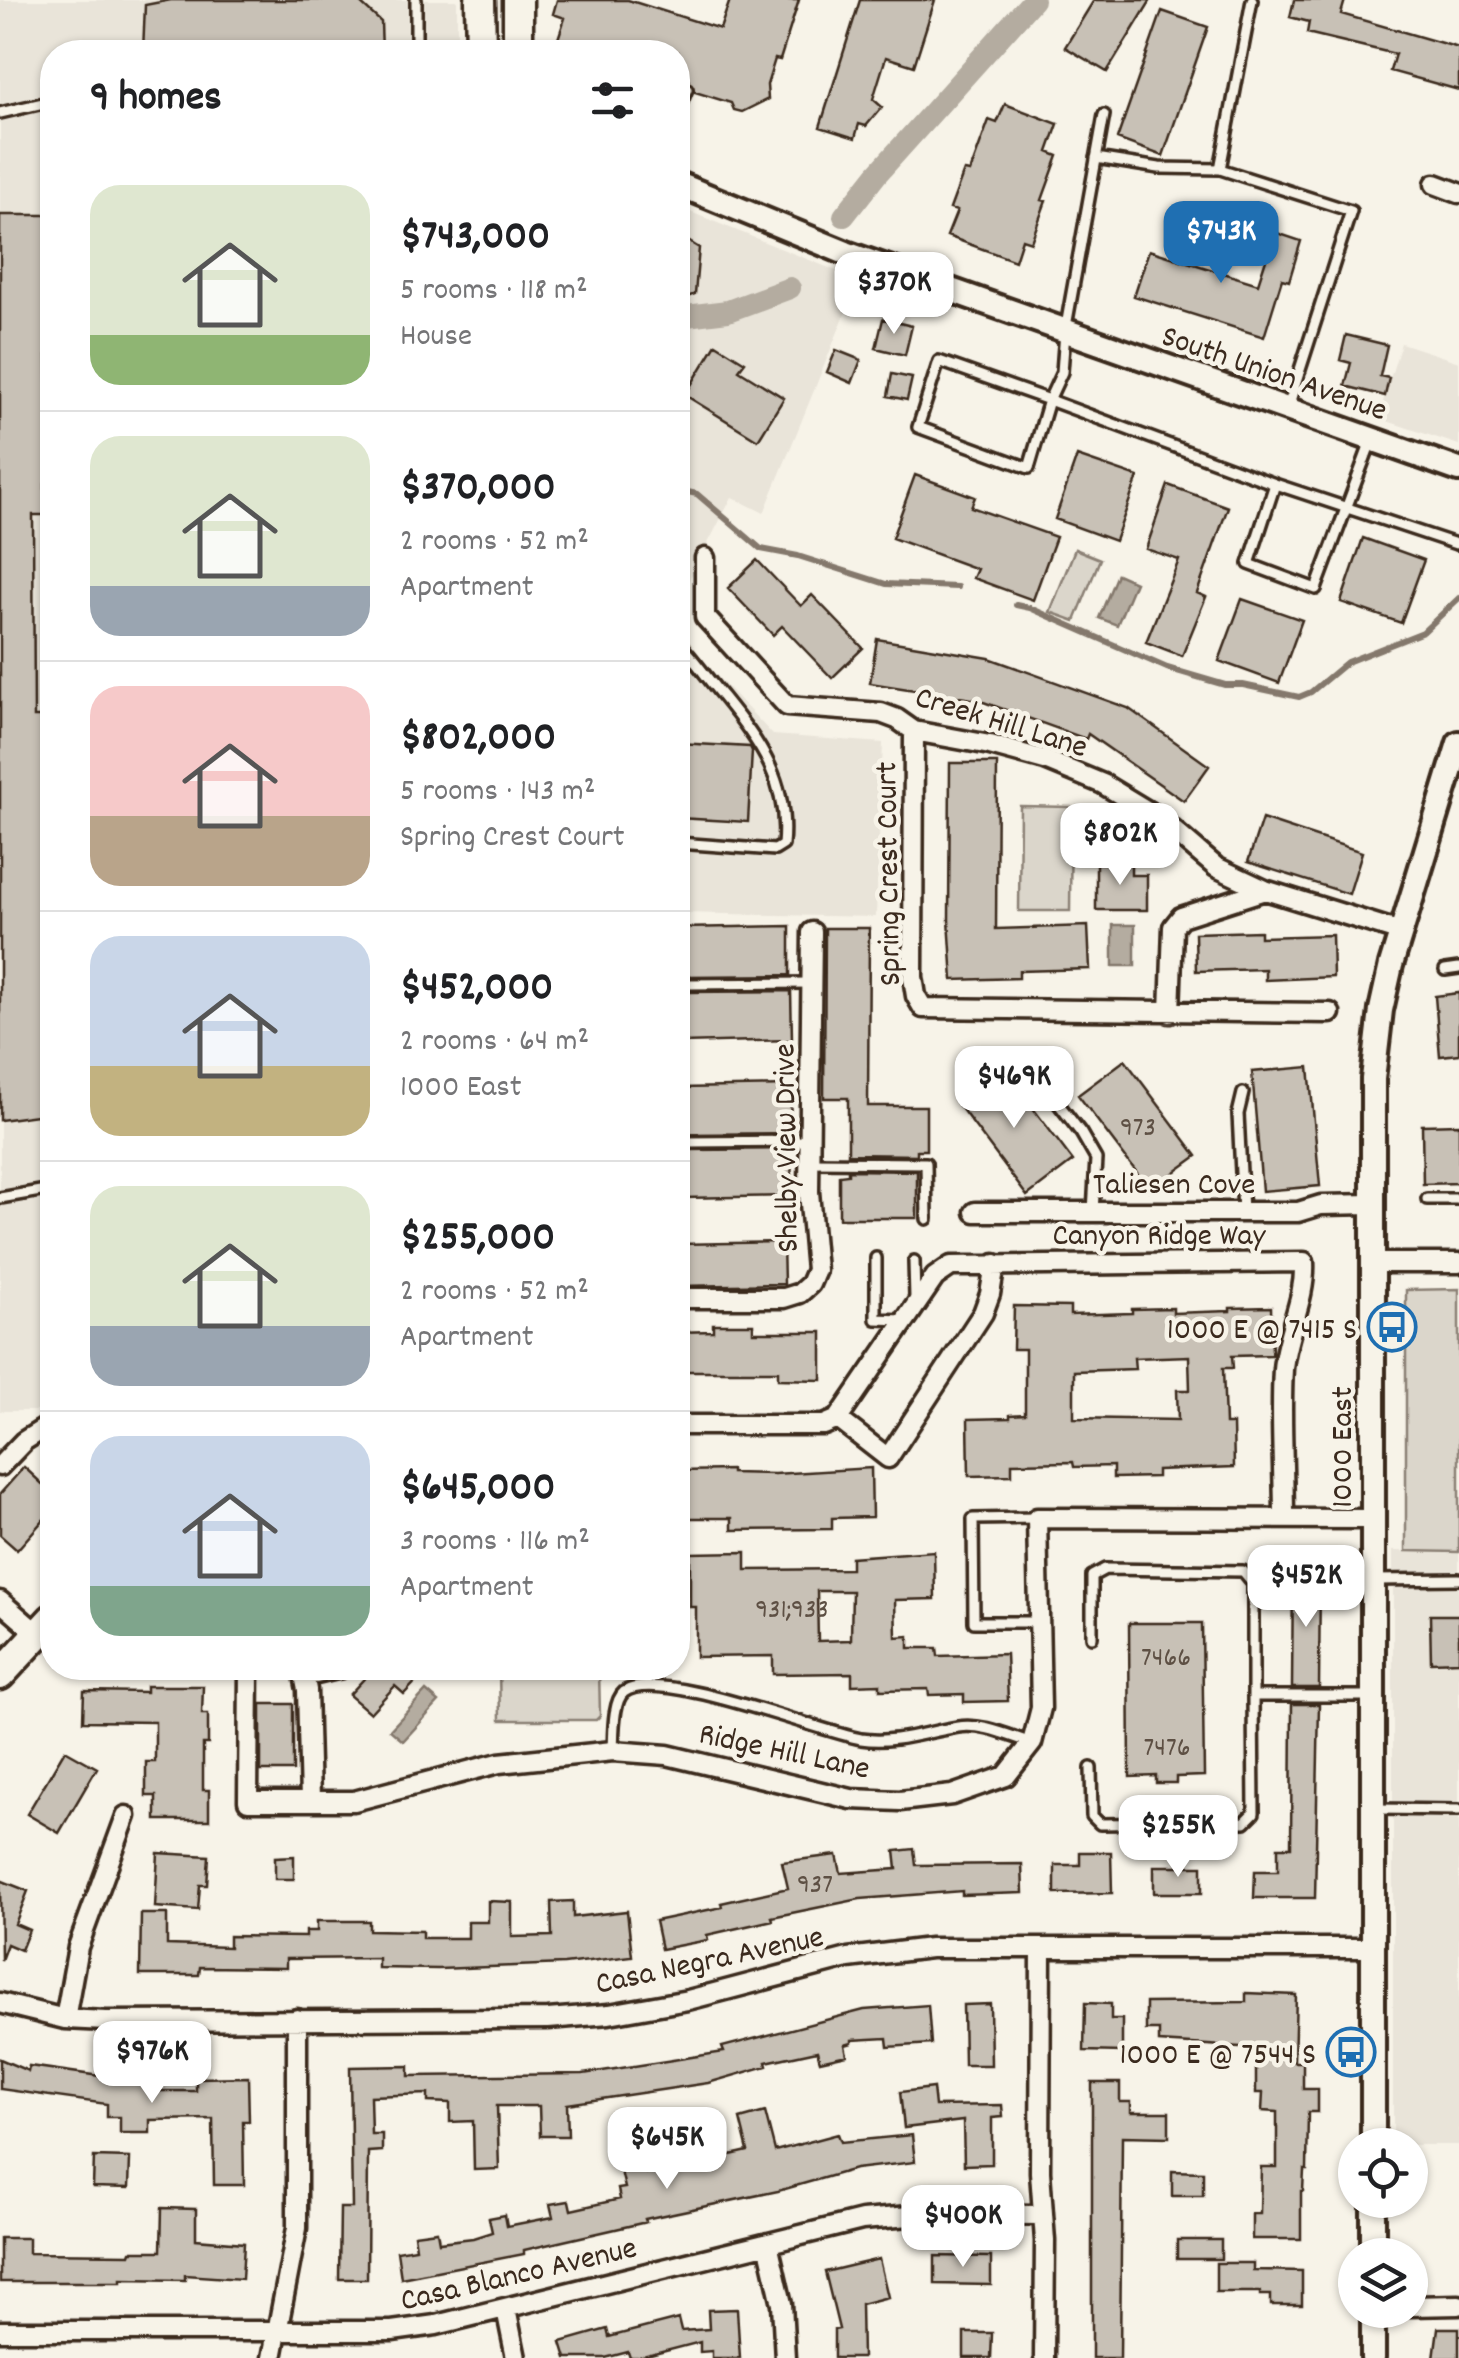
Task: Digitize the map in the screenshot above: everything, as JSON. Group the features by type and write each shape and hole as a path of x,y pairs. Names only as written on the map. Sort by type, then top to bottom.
{"main road":[{"path":"480,0 480,40"},
{"path":"518,0 518,40"},
{"path":"0,1674 40,1633"}],"street":[{"path":"1434,184 1459,192"},
{"name":"South Union Avenue","path":"690,189 846,253 1459,470"},
{"name":"Creek Hill Lane","path":"705,558 705,617 787,706 882,713 914,731 1045,760 1103,784 1159,818 1216,867 1266,890 1401,932"},
{"name":"Spring Crest Court","path":"914,731 913,977 916,996 924,1008 1330,1013"},
{"name":"1000 East","path":"1372,2128 1373,1079 1381,1010 1401,932 1459,744"},
{"path":"1170,1013 1172,927 1181,916 1266,890"},
{"name":"Shelby View Drive","path":"690,1298 784,1298 800,1293 810,1284 816,1270 810,1162 812,932"},
{"name":"Taliesen Cove","path":"975,1212 1298,1212 1322,1205 1372,1204"},
{"name":"Canyon Ridge Way","path":"838,1419 935,1277 951,1266 1304,1262 1300,1307 1283,1366 1284,1518"},
{"path":"1372,1263 1459,1262"},
{"path":"690,1425 824,1424 838,1419 888,1458 982,1313 990,1294 994,1264"},
{"path":"0,1466 40,1431"},
{"path":"1032,1743 1041,1708 1037,1518 1373,1519"},
{"path":"0,1601 40,1624"},
{"name":"Ridge Hill Lane","path":"249,1680 248,1801 354,1802 498,1763 613,1751 667,1755 852,1799 900,1801 952,1795 1006,1776 1032,1743"},
{"path":"304,1680 310,1800"},
{"path":"64,2019 83,1930 126,1816"},
{"name":"Casa Negra Avenue","path":"0,2004 64,2019 548,2019 609,2014 688,2000 848,1958 930,1948 1372,1948"},
{"path":"1041,1948 1044,2358"},
{"path":"272,2358 296,2228 297,2019"},
{"name":"Casa Blanco Avenue","path":"0,2331 392,2331 436,2326 862,2220 897,2216 1043,2215"},
{"path":"768,2244 782,2304 785,2358"},
{"path":"1428,2306 1459,2306"},
{"path":"506,2309 516,2358"},
{"path":"1373,2328 1373,2358"}],"lane":[{"path":"416,0 416,40"},
{"path":"1220,169 1252,0"},
{"path":"0,113 40,105"},
{"path":"1104,115 1065,332 1062,372 1049,400 1029,468 918,427 939,362 1049,400 1346,510 1456,544"},
{"path":"1096,158 1159,168 1220,169 1351,211 1287,410"},
{"path":"1275,484 1249,564 1316,588 1372,439"},
{"path":"690,657 760,744 781,792 785,830 784,846 774,850 690,843"},
{"path":"1445,970 1459,968"},
{"path":"690,984 813,983"},
{"path":"1044,1085 1096,1159 1093,1212"},
{"path":"1243,1093 1238,1114 1243,1212"},
{"path":"690,1142 810,1141"},
{"path":"810,1162 926,1162 926,1219"},
{"path":"0,1198 40,1191"},
{"path":"1427,1199 1459,1200"},
{"path":"876,1258 876,1319 911,1313 914,1261"},
{"path":"1037,1518 974,1519 974,1622 1038,1622"},
{"path":"1091,1768 1092,1816 1100,1824 1245,1822 1254,1813 1254,1582 1243,1571 1105,1568 1092,1576 1092,1636"},
{"path":"1373,1580 1459,1579"},
{"path":"613,1751 618,1699 626,1691 646,1687 730,1699 862,1739 914,1738 960,1726 980,1727 1032,1743"},
{"path":"1252,1696 1373,1696"},
{"path":"1372,1809 1459,1810"}],"shaded area":[{"path":"0,0 457,0 457,40 40,40 40,1407 37,1411 0,1411"},
{"path":"1180,207 1219,218 1213,240 1174,229"},
{"path":"690,212 859,280 764,513 732,497 690,578"},
{"path":"1401,343 1459,362 1459,445 1378,418"},
{"path":"1075,549 1100,559 1075,621 1050,612"},
{"path":"1117,574 1135,582 1117,625 1099,618"},
{"path":"690,648 773,735 883,743 876,917 690,913"},
{"path":"1020,806 1071,807 1070,911 1019,911"},
{"path":"1113,925 1135,925 1135,966 1113,966"},
{"path":"1459,1289 1459,1552 1406,1551 1406,1290"},
{"path":"1393,1551 1459,1552 1459,2145 1428,2145 1428,2128 1393,2128"},
{"path":"499,1680 599,1680 600,1716 596,1720 500,1720"},
{"path":"426,1691 439,1702 403,1741 390,1730"}],"building":[{"path":"171,0 357,0 381,22 382,40 144,40 145,5"},
{"path":"557,0 628,0 720,29 730,0 799,0 780,60 775,59 767,85 768,99 742,112 734,110 731,103 695,92 690,83 690,40 558,40 565,18 553,14"},
{"path":"860,0 935,0 914,66 886,57 873,99 882,107 866,126 859,124 855,138 820,127"},
{"path":"1094,0 1151,0 1107,72 1065,47"},
{"path":"1294,0 1345,0 1341,14 1459,48 1459,90 1390,71 1395,54 1307,33 1309,22 1290,17"},
{"path":"1162,11 1208,27 1163,156 1117,139"},
{"path":"1005,104 1058,124 1048,152 1058,156 1042,200 1046,201 1031,242 1022,239 1015,261 947,236 957,211 950,209 964,171 970,172 989,120 997,123"},
{"path":"0,215 40,215 40,515 33,515 34,717 40,717 40,1115 0,1120"},
{"path":"1259,227 1301,241 1289,281 1282,279 1264,337 1134,296 1149,250 1258,284 1268,253 1252,248"},
{"path":"690,242 699,248 695,294 690,296"},
{"path":"883,319 912,326 905,355 876,348"},
{"path":"1346,335 1387,345 1380,376 1389,378 1385,396 1345,386 1351,363 1340,360"},
{"path":"716,344 745,362 739,370 784,398 758,440 690,398 690,387"},
{"path":"836,350 861,360 852,383 827,372"},
{"path":"892,374 912,378 907,400 888,396"},
{"path":"1077,456 1138,477 1115,541 1055,519"},
{"path":"915,475 975,497 971,507 1056,537 1033,600 973,578 977,569 892,538"},
{"path":"1168,485 1228,507 1197,593 1206,597 1182,656 1146,642 1179,560 1146,549"},
{"path":"1363,538 1424,560 1401,623 1341,602"},
{"path":"757,560 801,606 812,595 863,648 832,678 782,626 773,635 728,588"},
{"path":"1242,599 1302,620 1279,683 1219,661"},
{"path":"877,639 989,658 1128,708 1209,766 1184,801 1088,734 1086,739 978,700 870,683"},
{"path":"690,744 750,747 748,822 690,819"},
{"path":"950,763 997,763 996,929 1088,926 1090,969 1019,971 1019,978 953,980 949,920"},
{"path":"1262,819 1362,852 1349,894 1248,862"},
{"path":"1096,863 1131,863 1131,875 1147,875 1147,910 1096,910"},
{"path":"790,926 790,975 690,976 690,928"},
{"path":"825,928 869,928 868,1106 926,1106 926,1150 917,1150 917,1155 848,1154 848,1098 824,1098"},
{"path":"1260,931 1260,937 1332,935 1333,977 1265,980 1265,969 1196,971 1195,933"},
{"path":"791,991 792,1040 690,1043 690,992"},
{"path":"1459,993 1459,1054 1440,1056 1435,996"},
{"path":"1125,1060 1197,1156 1150,1190 1078,1095"},
{"path":"1001,1066 1073,1161 1027,1196 955,1100"},
{"path":"1309,1067 1320,1186 1262,1191 1252,1072"},
{"path":"791,1086 790,1133 690,1134 690,1088"},
{"path":"1459,1124 1459,1183 1423,1184 1422,1125"},
{"path":"791,1149 792,1196 690,1198 690,1150"},
{"path":"848,1170 917,1171 917,1218 839,1218 839,1175 848,1174"},
{"path":"783,1242 784,1284 690,1286 690,1244"},
{"path":"1014,1306 1070,1307 1070,1315 1132,1313 1132,1309 1173,1308 1173,1313 1271,1307 1272,1355 1232,1356 1233,1368 1223,1368 1225,1424 1233,1424 1234,1467 1157,1470 1157,1477 1113,1478 1113,1466 1012,1463 1012,1475 969,1476 968,1419 1025,1414 1025,1349 1013,1349","holes":["1189,1356 1190,1390 1177,1390 1178,1420 1074,1418 1074,1371 1135,1369 1134,1358"]},
{"path":"713,1324 753,1324 753,1332 822,1332 822,1380 778,1379 778,1371 690,1371 690,1332 713,1331"},
{"path":"24,1467 40,1482 40,1524 17,1550 0,1535 0,1494"},
{"path":"871,1468 872,1517 832,1518 832,1529 732,1530 732,1518 690,1518 690,1471 774,1474"},
{"path":"934,1551 935,1599 895,1600 896,1637 909,1636 909,1648 937,1648 938,1656 1006,1654 1008,1701 964,1702 964,1694 929,1695 928,1689 880,1690 880,1684 852,1685 852,1673 773,1674 773,1656 696,1657 696,1607 690,1607 690,1553 746,1552 746,1570 851,1569 851,1557","holes":["817,1591 852,1591 851,1640 818,1641"]},
{"path":"1293,1571 1320,1571 1319,1688 1292,1688"},
{"path":"1430,1615 1459,1615 1459,1661 1431,1662"},
{"path":"1129,1623 1202,1623 1204,1776 1176,1777 1176,1783 1156,1783 1156,1776 1130,1777"},
{"path":"363,1680 417,1680 404,1694 395,1686 370,1713 349,1695"},
{"path":"146,1686 203,1686 202,1714 208,1714 208,1744 203,1744 203,1790 209,1790 209,1820 156,1820 156,1796 146,1796 146,1762 155,1762 155,1722 83,1721 84,1691 146,1692"},
{"path":"261,1704 293,1704 293,1771 261,1771"},
{"path":"1292,1704 1319,1704 1315,1898 1254,1898 1255,1871 1278,1871 1278,1847 1291,1847"},
{"path":"65,1750 97,1768 59,1833 27,1814"},
{"path":"914,1849 916,1865 1022,1864 1023,1893 962,1895 962,1891 860,1899 772,1917 773,1920 707,1935 708,1940 661,1949 655,1921 788,1888 782,1862 837,1855 841,1873 897,1869 895,1851"},
{"path":"1080,1852 1111,1852 1112,1893 1055,1894 1055,1865 1080,1865"},
{"path":"158,1853 209,1856 207,1885 200,1885 198,1910 155,1907"},
{"path":"294,1856 294,1879 275,1879 275,1857"},
{"path":"1154,1866 1202,1866 1202,1893 1154,1893"},
{"path":"0,1880 28,1891 15,1924 29,1930 21,1950 7,1944 1,1960"},
{"path":"488,1901 512,1902 512,1937 552,1936 551,1902 573,1901 573,1917 627,1911 632,1956 564,1964 438,1969 378,1968 378,1958 286,1959 286,1968 200,1967 199,1975 140,1975 141,1914 167,1914 167,1945 229,1947 229,1936 306,1937 306,1931 317,1931 317,1921 369,1921 369,1930 422,1931 422,1938 468,1938 468,1922 488,1922"},
{"path":"1246,1993 1296,1995 1294,2062 1303,2062 1303,2089 1318,2089 1318,2112 1308,2112 1301,2239 1252,2239 1252,2214 1260,2214 1261,2167 1277,2167 1277,2112 1262,2111 1263,2093 1256,2093 1256,2048 1159,2042 1159,2030 1146,2030 1146,2003 1246,2002"},
{"path":"1085,2003 1111,2004 1111,2019 1122,2019 1122,2052 1084,2051"},
{"path":"990,2004 991,2065 964,2065 963,2005"},
{"path":"928,2005 931,2044 888,2047 887,2038 852,2040 845,2045 847,2055 820,2061 817,2051 766,2062 767,2066 708,2083 567,2104 568,2136 540,2136 539,2106 497,2106 499,2169 474,2170 473,2121 450,2122 450,2103 428,2102 428,2094 370,2096 371,2134 382,2134 382,2151 368,2152 367,2279 339,2279 340,2208 352,2208 350,2067 409,2066 409,2076 583,2074 724,2052 722,2047 864,2010"},
{"path":"0,2059 28,2071 29,2066 107,2077 107,2073 150,2074 150,2091 196,2091 196,2078 248,2077 249,2121 243,2121 244,2185 214,2185 213,2119 150,2120 150,2133 120,2133 120,2117 107,2117 107,2104 0,2089"},
{"path":"1092,2083 1120,2083 1120,2102 1131,2102 1131,2112 1169,2112 1169,2137 1122,2136 1120,2358 1092,2358"},
{"path":"933,2088 935,2106 1002,2105 1003,2117 992,2118 992,2164 964,2165 963,2121 904,2128 900,2092"},
{"path":"765,2112 775,2151 838,2134 841,2142 912,2135 915,2162 855,2169 778,2191 524,2250 524,2254 401,2278 397,2251 416,2248 414,2234 437,2231 439,2242 473,2238 492,2232 489,2218 505,2215 507,2226 553,2217 550,2204 569,2201 571,2210 620,2199 618,2189 625,2188 616,2150 640,2144 647,2173 688,2165 680,2133 705,2127 713,2159 748,2151 740,2119"},
{"path":"94,2157 130,2158 129,2188 93,2187"},
{"path":"1172,2171 1203,2172 1203,2196 1172,2196"},
{"path":"162,2208 196,2209 196,2239 244,2243 242,2279 185,2275 185,2280 0,2282 0,2238 28,2238 28,2253 161,2251"},
{"path":"1177,2240 1221,2240 1221,2259 1177,2259"},
{"path":"935,2256 991,2257 991,2285 935,2284"},
{"path":"879,2259 888,2297 861,2304 862,2358 834,2358 834,2330 839,2329 825,2272"},
{"path":"1216,2263 1253,2263 1253,2270 1302,2271 1302,2305 1271,2305 1271,2295 1260,2292 1216,2292"},
{"path":"737,2309 740,2358 712,2358 712,2351 700,2352 700,2342 639,2358 630,2358 628,2352 605,2358 566,2358 561,2342 607,2329 609,2337 678,2319 681,2331 709,2329 708,2310"},
{"path":"1438,2328 1459,2328 1459,2358 1434,2358"},
{"path":"964,2333 992,2333 991,2358 964,2358"}],"waterway":[{"path":"844,216 1033,0"},
{"path":"690,316 728,311 790,288"},
{"path":"690,493 697,494 761,549 798,556 886,584 957,587"},
{"path":"1016,605 1167,668 1225,685 1299,697 1311,692 1347,662 1423,632 1459,598"}],"place":[{"name":"1000 E @ 7415 S","path":"1392,1327"},
{"name":"1000 E @ 7544 S","path":"1351,2052"}]}
